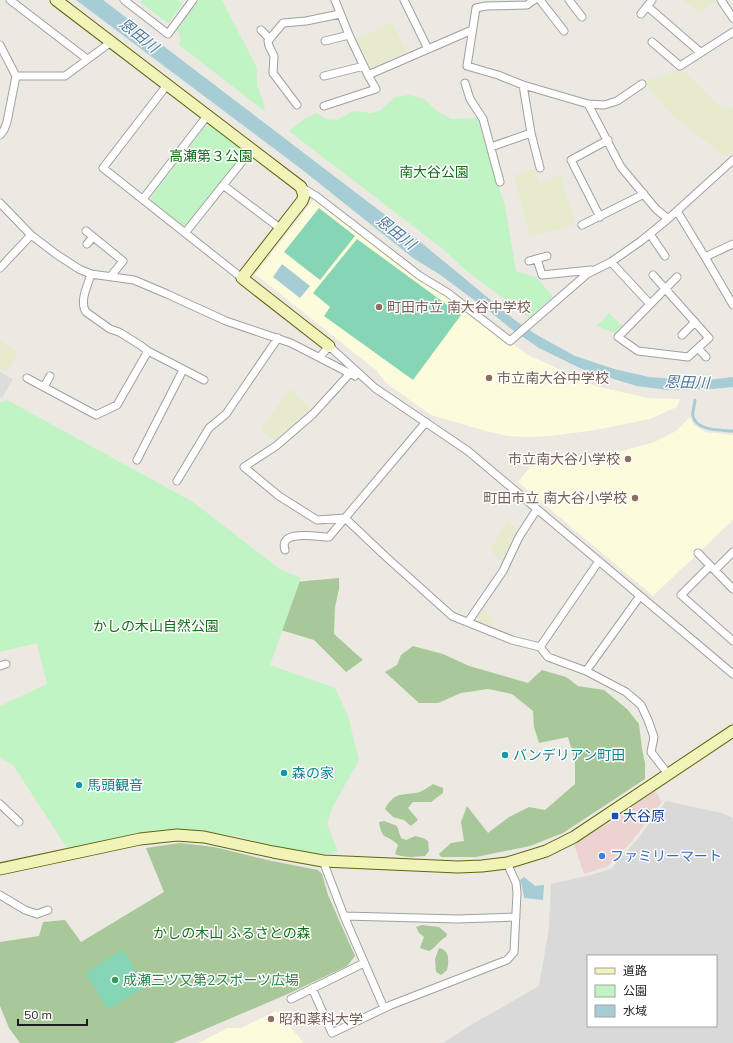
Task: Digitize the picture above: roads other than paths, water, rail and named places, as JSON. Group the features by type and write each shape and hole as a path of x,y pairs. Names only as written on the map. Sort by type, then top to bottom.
{"street":[{"path":"10,0 87,60"},
{"path":"56,0 301,187 316,196 420,276 448,293 510,340 587,274 611,262 650,234 733,160"},
{"path":"124,0 168,34 194,0"},
{"path":"324,106 376,89 349,35 335,0"},
{"path":"404,0 428,49"},
{"path":"534,0 527,5 485,3 476,8 467,66 498,75 523,85 588,104 604,106 617,101 642,84"},
{"path":"540,0 564,31"},
{"path":"569,0 582,17"},
{"path":"641,14 652,0"},
{"path":"721,0 733,18"},
{"path":"647,6 700,52"},
{"path":"297,105 273,73 274,56 268,46 268,41 283,23 306,21 340,14"},
{"path":"261,30 270,39"},
{"path":"368,75 472,30"},
{"path":"652,42 680,66 733,32"},
{"path":"325,41 349,35"},
{"path":"16,76 65,76 110,42"},
{"path":"0,45 16,76 7,122 0,135"},
{"path":"324,76 364,66"},
{"path":"465,83 470,100 483,119 500,182"},
{"path":"167,85 104,168 329,346 353,371 375,388 468,451 733,674"},
{"path":"523,85 531,133 540,168"},
{"path":"588,104 621,167 656,209 668,219"},
{"path":"143,199 208,116"},
{"path":"491,147 531,133"},
{"path":"600,216 571,160 608,140"},
{"path":"185,233 252,149"},
{"path":"223,185 280,229"},
{"path":"242,278 302,201 304,196 301,187"},
{"path":"582,225 644,194"},
{"path":"0,203 31,235 79,269 91,274 134,280 226,321 278,338 353,371"},
{"path":"677,211 733,305"},
{"path":"86,231 124,261 111,276"},
{"path":"650,234 665,256"},
{"path":"0,268 31,235"},
{"path":"87,244 93,237"},
{"path":"705,257 733,244"},
{"path":"529,261 547,256"},
{"path":"537,259 542,275 593,270"},
{"path":"611,262 650,304"},
{"path":"91,274 83,302 86,312 110,329 119,332 148,351 204,380"},
{"path":"654,275 666,289 709,338 688,357 638,351 618,337 666,289 677,277"},
{"path":"682,335 695,322"},
{"path":"177,481 209,428 226,414 278,338"},
{"path":"320,357 329,346"},
{"path":"698,348 706,357"},
{"path":"27,378 96,415 117,405 148,351"},
{"path":"137,460 183,370"},
{"path":"353,371 313,414 276,446 244,467 279,496 317,520 346,518 384,555 452,616 512,640 540,648 548,657 586,671 626,692 641,705 654,737 651,752 668,774"},
{"path":"44,387 50,376"},
{"path":"285,550 285,540 291,537 329,537 426,422"},
{"path":"468,622 503,571 519,537 537,509"},
{"path":"733,552 681,595 733,641"},
{"path":"698,553 733,589"},
{"path":"540,648 599,561"},
{"path":"586,671 640,596"},
{"path":"0,869 140,839 177,835 204,837 323,861 458,867 507,863 546,851 574,837 733,731"},
{"path":"0,804 19,822"},
{"path":"323,861 344,916 384,1008"},
{"path":"312,988 332,1033 384,1008 507,960 514,952 517,893 516,883 507,863"},
{"path":"0,895 25,910 37,914 48,910"},
{"path":"344,916 457,919 516,917"},
{"path":"291,999 364,963"}],"water":[{"name":"恩田川","path":"76,0 103,0 418,240 516,321 537,335 575,356 614,369 649,377 700,381 733,377 733,387 668,390 637,386 584,370 539,348 439,274 413,258 300,168"},
{"path":"282,264 310,286 300,298 273,277"},
{"path":"524,877 535,886 544,885 543,900 524,898 520,880"}],"waterway":[{"path":"695,400 693,416 699,425 710,429 732,431"}],"place":[{"name":"町田市立 南大谷中学校","path":"379,307"},
{"name":"市立南大谷中学校","path":"489,378"},
{"name":"市立南大谷小学校","path":"628,459"},
{"name":"町田市立 南大谷小学校","path":"635,498"},
{"name":"バンデリアン町田","path":"505,755"},
{"name":"森の家","path":"284,773"},
{"name":"馬頭観音","path":"79,785"},
{"name":"大谷原","path":"615,816"},
{"name":"ファミリーマート","path":"602,856"},
{"name":"成瀬三ツ又第2スポーツ広場","path":"115,980"},
{"name":"昭和薬科大学","path":"271,1019"}],"park label":[{"name":"高瀬第３公園","path":"211,156"},
{"name":"南大谷公園","path":"434,172"},
{"name":"かしの木山自然公園","path":"156,626"},
{"name":"かしの木山 ふるさとの森","path":"232,933"}]}
